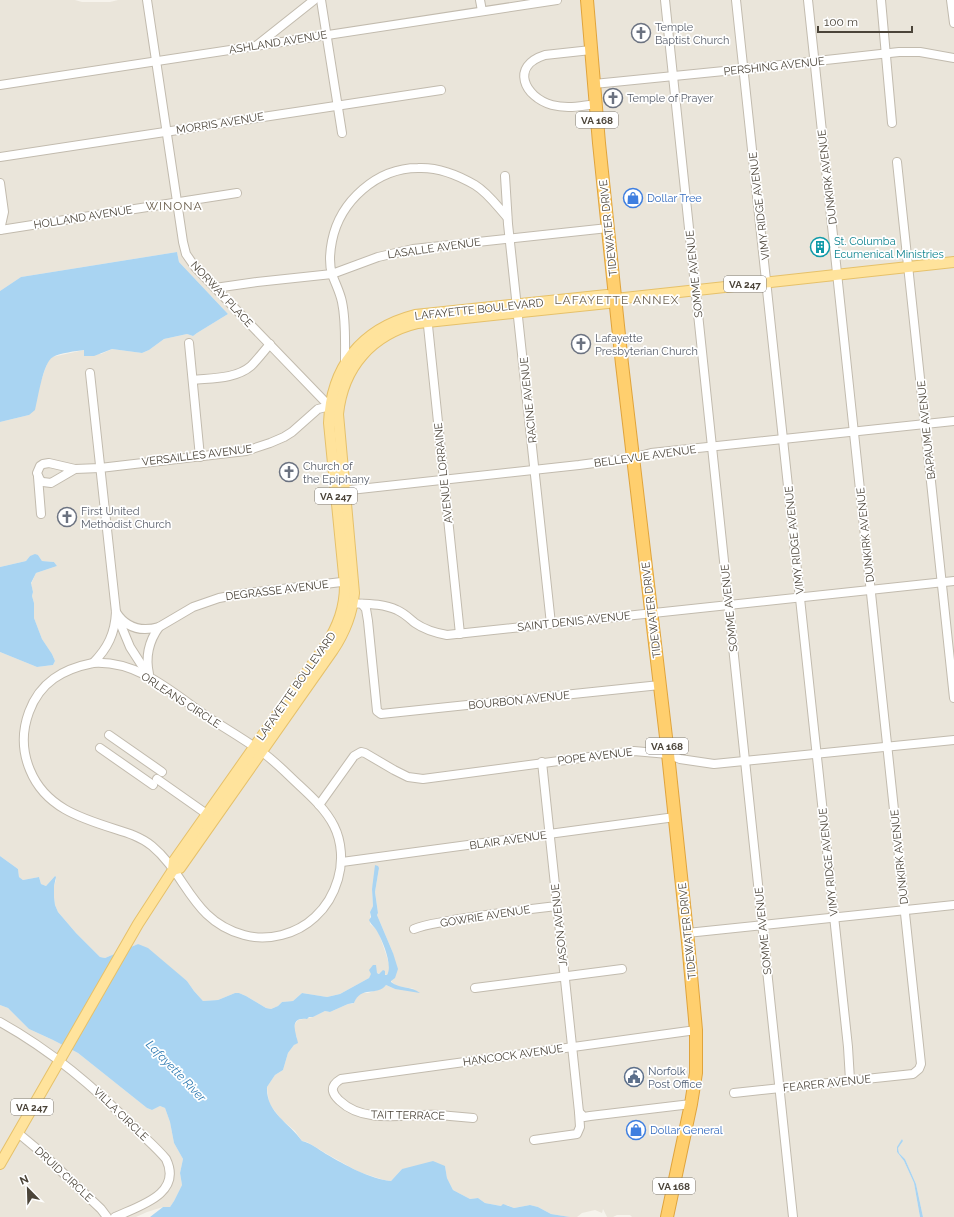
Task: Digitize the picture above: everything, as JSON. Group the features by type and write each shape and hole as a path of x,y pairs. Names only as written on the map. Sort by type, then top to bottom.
{"highway":[{"name":"TIDEWATER DRIVE","path":"587,0 615,299 632,458 675,817 696,1030 696,1073 691,1104 667,1217"}],"main road":[{"name":"LAFAYETTE BOULEVARD","path":"340,491 338,415 349,366 361,343 383,327 401,319 427,318 518,308 607,295 615,299 954,262"},
{"name":"LAFAYETTE BOULEVARD","path":"59,1061 138,924 172,870 174,861 210,816 258,749 353,603 349,581 340,491 329,423 330,406 336,381 349,366"},
{"name":"VA 247","path":"0,1164 59,1061"}],"street":[{"name":"NORWAY PLACE","path":"147,0 186,254 195,267 338,415"},
{"path":"256,46 314,0"},
{"path":"321,0 342,133"},
{"path":"480,0 482,11"},
{"name":"ASHLAND AVENUE","path":"0,85 557,0"},
{"name":"SOMME AVENUE","path":"665,0 793,1217"},
{"name":"VIMY RIDGE AVENUE","path":"736,0 848,1046 850,1080"},
{"name":"DUNKIRK AVENUE","path":"808,0 920,1054 921,1064 919,1069"},
{"path":"880,0 892,123"},
{"path":"951,0 954,23"},
{"path":"592,50 539,57 533,60 527,68 524,77 525,82 532,94 541,101 560,107 596,104"},
{"name":"PERSHING AVENUE","path":"594,84 886,54 920,52 954,58"},
{"name":"MORRIS AVENUE","path":"0,157 441,90"},
{"name":"BAPAUME AVENUE","path":"897,162 954,698"},
{"path":"349,366 342,302 332,274 331,260 332,242 337,224 353,199 371,183 394,172 406,169 428,168 457,176 480,189 488,195 507,217"},
{"name":"RACINE AVENUE","path":"505,176 507,217 551,624"},
{"path":"0,183 4,212 0,230"},
{"name":"HOLLAND AVENUE","path":"0,230 237,193"},
{"name":"LASALLE AVENUE","path":"215,288 332,274 367,260 394,253 425,248 608,228"},
{"name":"AVENUE LORRAINE","path":"427,318 460,634"},
{"path":"189,343 200,457"},
{"path":"193,380 228,376 239,373 252,365 270,344"},
{"path":"90,373 116,612 116,622 110,640 105,649 93,663"},
{"name":"VERSAILLES AVENUE","path":"75,469 100,468 246,451 270,443 292,432 318,409 330,406"},
{"name":"BELLEVUE AVENUE","path":"340,491 535,470 632,458 651,454 783,439 954,422"},
{"path":"41,514 37,473 40,466 46,463 75,469"},
{"path":"38,477 43,482 51,483 75,469"},
{"name":"DEGRASSE AVENUE","path":"116,612 125,623 131,627 144,630 159,627 192,607 219,598 240,594 349,581"},
{"name":"SAINT DENIS AVENUE","path":"353,603 375,604 397,610 423,628 432,632 448,635 954,581"},
{"name":"BOURBON AVENUE","path":"353,603 366,609 377,710 382,714 660,685"},
{"path":"116,612 130,647 150,677"},
{"path":"150,677 148,649 154,634 159,627"},
{"name":"ORLEANS CIRCLE","path":"93,663 120,665 150,677 258,749 319,804 334,827 338,835 342,862 340,874 328,902 314,918 294,931 273,937 262,938 242,935 232,931 217,922 202,910 157,850 140,838 75,815 60,807 43,792 34,779 25,755 24,734 26,723 34,702 46,685 60,674 78,666 93,663"},
{"path":"109,735 157,778 210,816"},
{"name":"POPE AVENUE","path":"319,804 354,756 361,752 394,770 415,779 458,775 542,762 634,751 668,754 680,759 714,764 954,740"},
{"path":"100,748 157,778"},
{"name":"JASON AVENUE","path":"542,762 579,1112"},
{"name":"BLAIR AVENUE","path":"342,862 675,817"},
{"path":"687,933 954,904"},
{"name":"GOWRIE AVENUE","path":"414,929 514,910 557,906"},
{"path":"475,988 622,969"},
{"name":"VILLA CIRCLE","path":"0,1022 25,1036 93,1087 159,1150 168,1164 170,1168 169,1181 165,1190 161,1194 115,1217"},
{"name":"HANCOCK AVENUE","path":"334,1086 341,1079 696,1030"},
{"name":"FEARER AVENUE","path":"734,1093 913,1074 919,1069"},
{"name":"TAIT TERRACE","path":"334,1086 335,1096 343,1104 359,1113 379,1116 439,1115 473,1118"},
{"path":"579,1112 584,1117 691,1104"},
{"path":"534,1140 577,1134 580,1127 579,1112"},
{"name":"DRUID CIRCLE","path":"18,1133 42,1153 101,1209 107,1217"}],"shaded area":[{"path":"0,0 75,0 82,2 110,2 118,0 954,0 954,1217 923,1217 916,1184 905,1159 899,1153 898,1149 897,1152 904,1161 914,1183 920,1217 632,1217 630,1215 617,1215 607,1217 603,1209 602,1213 595,1210 582,1213 577,1217 570,1217 551,1214 538,1207 530,1205 514,1208 507,1205 501,1206 485,1203 478,1198 470,1199 453,1190 447,1178 445,1166 402,1169 391,1181 359,1172 307,1142 302,1141 295,1131 281,1119 269,1103 267,1087 275,1075 283,1070 288,1053 294,1045 297,1037 294,1029 298,1020 313,1017 325,1011 330,1012 348,1004 352,1004 361,993 368,993 380,989 386,985 395,989 415,989 396,986 391,981 393,953 377,915 375,892 379,868 372,889 373,906 370,912 370,924 378,931 389,964 389,973 387,975 377,973 376,971 369,978 340,994 327,997 302,993 293,1001 282,1002 278,1006 271,1009 266,1008 239,993 235,993 218,1000 203,1001 187,981 138,944 105,958 100,957 58,912 54,897 55,876 46,886 41,884 39,877 23,880 19,877 18,869 0,856 0,652 37,667 53,665 55,661 42,639 34,618 34,603 31,584 36,573 57,566 54,562 42,561 38,555 30,556 26,561 0,567 0,422 29,415 48,361 52,357 84,350 101,354 112,349 142,353 149,350 164,339 187,334 193,336 228,314 179,262 177,252 21,277 0,291"},
{"path":"0,1005 8,1008 29,1029 78,1053 147,1108 152,1110 160,1106 165,1108 170,1122 174,1143 183,1159 180,1173 182,1185 170,1207 163,1207 136,1217 0,1217"}],"water":[{"path":"177,252 179,262 228,314 193,336 187,334 164,339 149,350 142,353 112,349 94,356 84,356 84,350 64,353 53,357 49,360 46,366 35,410 29,415 0,422 0,291 21,277"},
{"path":"35,554 38,555 42,561 54,562 57,566 36,573 31,583 34,603 34,618 42,639 55,661 53,665 37,667 0,652 0,567 26,561 30,556"},
{"name":"Lafayette River","path":"0,856 18,869 19,877 23,880 39,877 41,884 46,886 55,876 56,877 54,897 58,912 100,957 105,958 138,944 148,948 187,981 203,1001 218,1000 235,993 239,993 266,1008 271,1009 278,1006 282,1002 293,1001 302,993 327,997 340,994 369,978 371,974 369,970 373,965 376,965 377,973 379,974 383,970 385,971 385,975 387,975 389,966 385,948 377,931 369,920 371,917 370,912 373,906 372,889 375,865 378,866 379,868 375,892 377,915 398,969 395,978 391,982 398,986 413,989 420,993 395,989 386,985 378,990 361,994 354,1003 330,1012 325,1011 307,1019 297,1020 295,1023 295,1030 298,1043 294,1045 288,1053 283,1070 275,1075 267,1087 270,1104 279,1117 297,1134 302,1141 358,1171 383,1180 391,1181 402,1169 433,1161 445,1166 447,1178 453,1190 470,1199 478,1198 485,1203 501,1206 503,1204 514,1208 530,1205 538,1207 551,1214 570,1217 150,1217 163,1207 170,1207 182,1185 180,1173 183,1159 174,1143 170,1122 165,1108 160,1106 152,1110 147,1108 78,1053 29,1029 8,1008 0,1005"},
{"path":"902,1139 903,1141 898,1148 899,1153 905,1159 916,1184 923,1217 920,1217 914,1183 904,1161 897,1152 897,1147"}],"place":[{"name":"Temple Baptist Church","path":"641,33"},
{"name":"Temple of Prayer","path":"613,98"},
{"name":"Dollar Tree","path":"633,198"},
{"name":"St. Columba Ecumenical Ministries","path":"820,247"},
{"name":"Lafayette Presbyterian Church","path":"581,344"},
{"name":"Church of the Epiphany","path":"289,472"},
{"name":"First United Methodist Church","path":"67,517"},
{"name":"Norfolk Post Office","path":"634,1077"},
{"name":"Dollar General","path":"636,1130"}],"district":[{"name":"WINONA","path":"174,206"},
{"name":"LAFAYETTE ANNEX","path":"617,300"}]}
